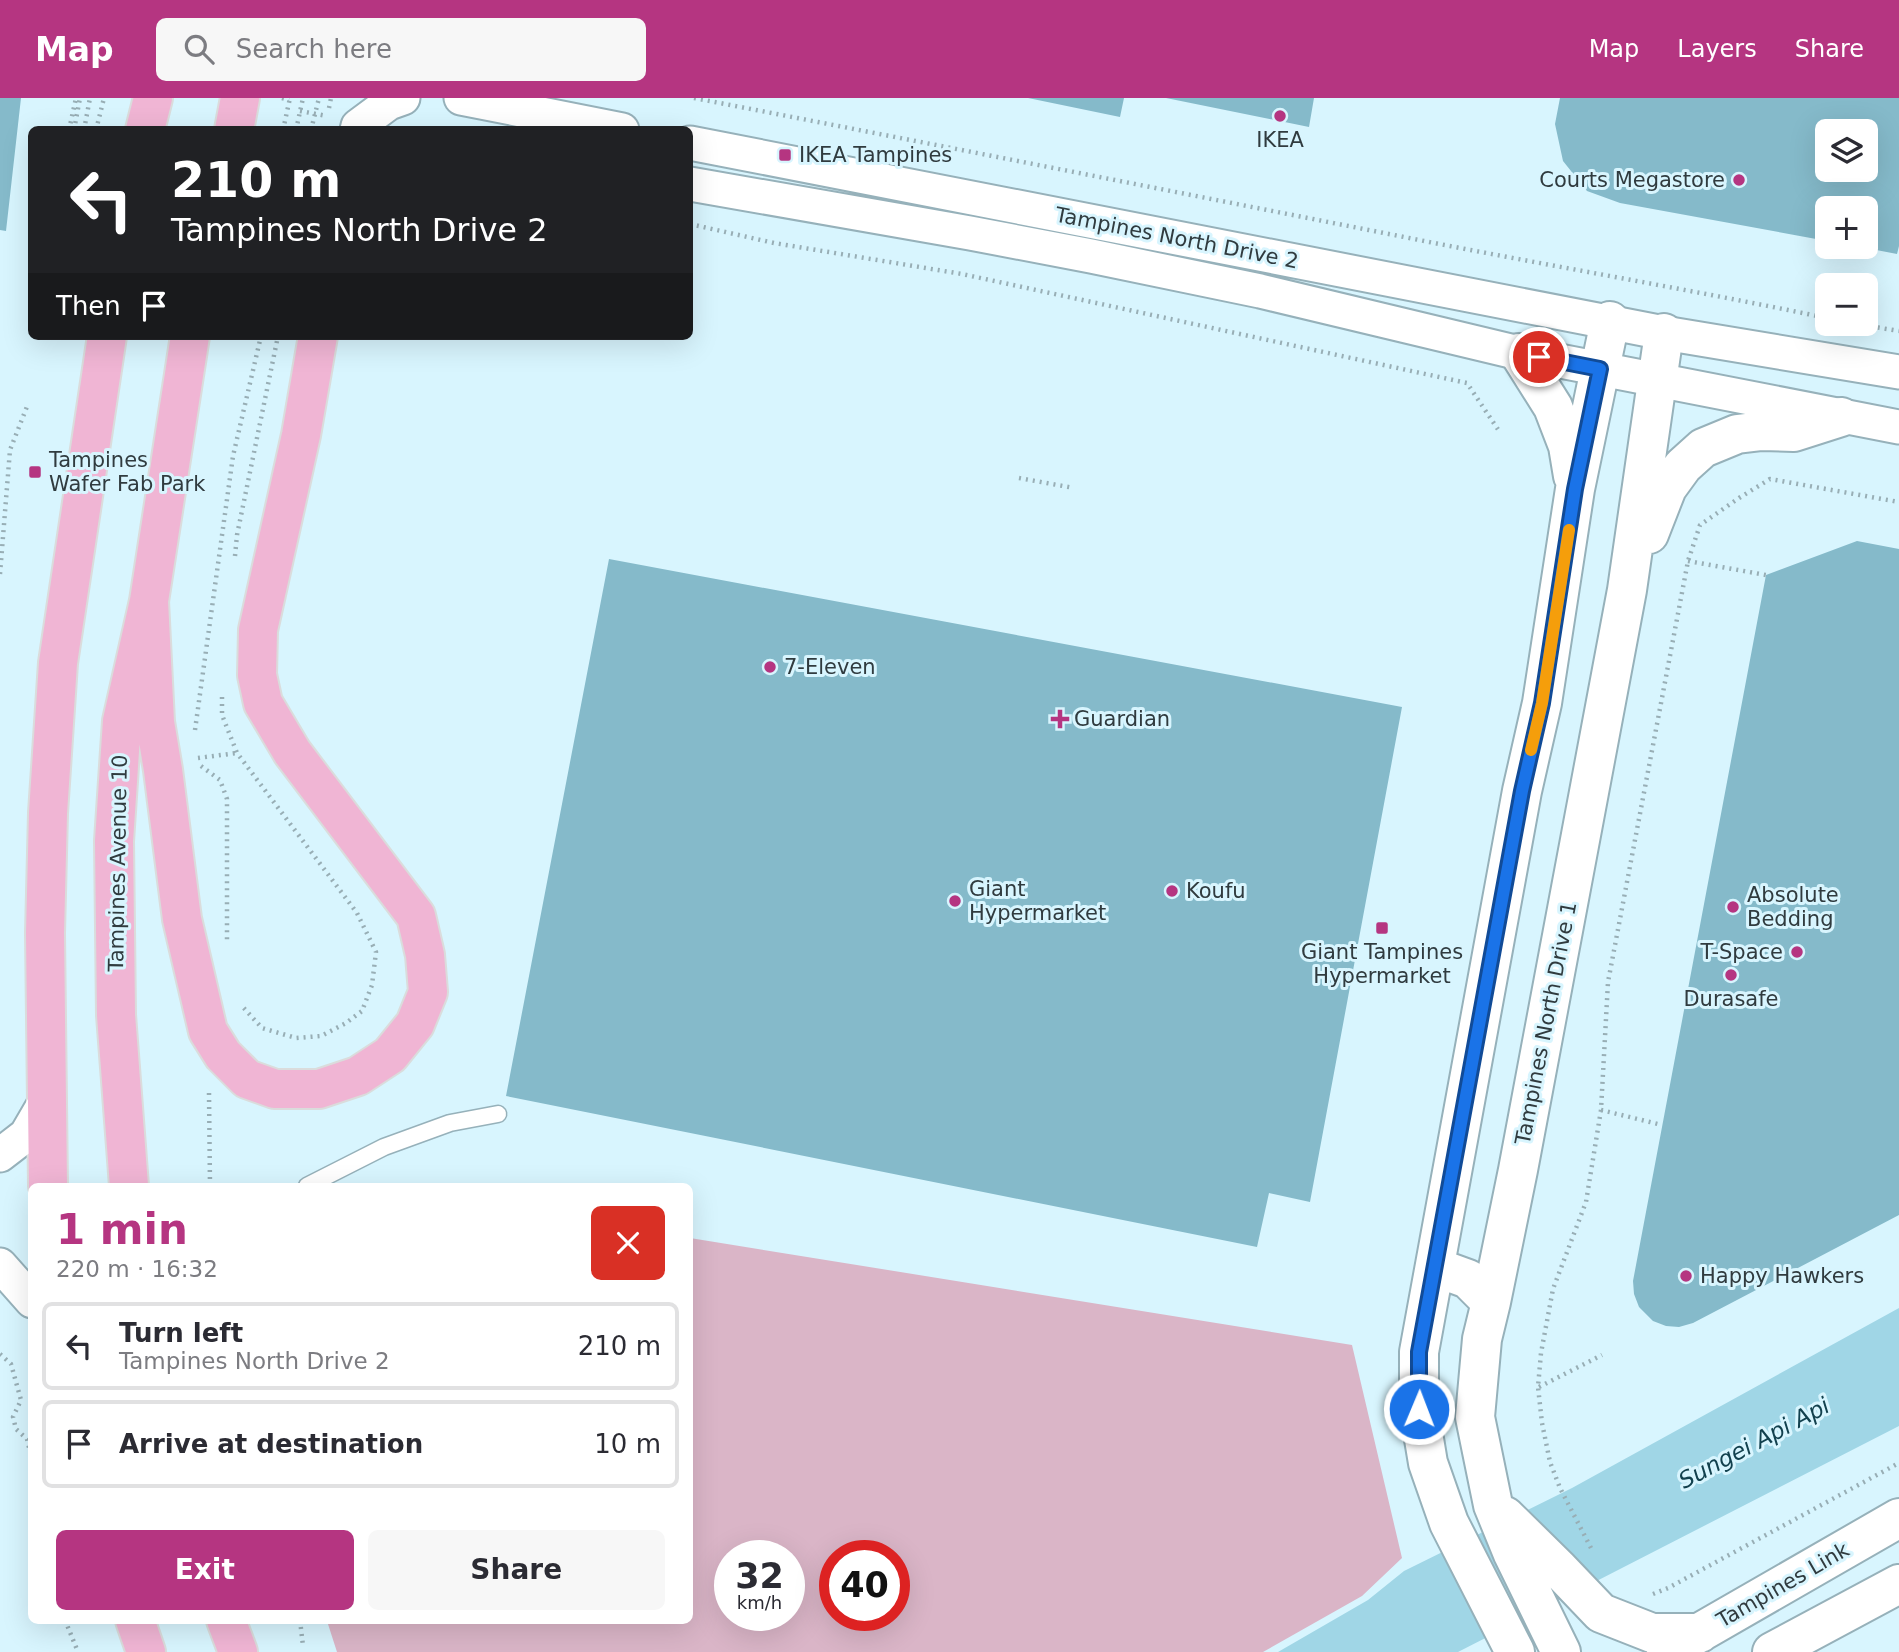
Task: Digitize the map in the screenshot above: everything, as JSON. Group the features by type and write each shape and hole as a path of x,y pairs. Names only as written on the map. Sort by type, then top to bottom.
{"main road":[{"path":"146,126 153,98"},
{"path":"235,126 240,98"},
{"path":"48,1183 46,893 48,813 58,663 106,340"},
{"name":"Tampines Avenue 10","path":"129,1183 116,1015 114,841 122,721 149,601 189,340"},
{"path":"149,601 155,722 182,919 208,1031 223,1055 247,1079 275,1089 320,1089 358,1076 390,1055 415,1024 428,992 425,955 416,916 292,752 262,703 257,675 258,630 301,435 317,340"},
{"path":"136,1624 146,1652"},
{"path":"228,1624 238,1652"}],"street":[{"path":"358,126 389,103 403,98"},
{"path":"461,98 602,126"},
{"name":"Tampines North Drive 2","path":"693,144 1664,333 1899,372"},
{"name":"Tampines North Drive 2","path":"693,185 1091,256 1260,291 1519,354 1899,427"},
{"path":"1504,1642 1449,1523 1428,1463 1419,1409 1419,1352 1522,791 1542,703 1575,489 1610,321"},
{"path":"1657,381 1664,333"},
{"path":"1519,354 1553,407 1568,446 1575,489"},
{"name":"Tampines North Drive 1","path":"1561,1652 1513,1554 1493,1505 1475,1417 1482,1339 1518,1170 1627,590 1657,381"},
{"path":"1627,590 1667,488 1683,466 1703,448 1737,434 1762,431 1794,432 1841,417"},
{"path":"0,1155 26,1135 47,1099"},
{"path":"0,1265 28,1296"},
{"path":"1435,1267 1468,1279 1491,1302"},
{"path":"1493,1505 1601,1613 1652,1633 1700,1633"},
{"name":"Tampines Link","path":"1666,1652 1899,1518"},
{"path":"1772,1652 1899,1584"}],"lane":[{"path":"313,1183 384,1147 450,1124 498,1114"}],"path":[{"path":"72,126 78,98"},
{"path":"84,126 90,98"},
{"path":"97,126 104,98"},
{"path":"282,98 289,99 284,126"},
{"path":"297,126 303,98"},
{"path":"312,126 319,98"},
{"path":"694,98 1815,316"},
{"path":"300,111 327,116"},
{"path":"693,225 774,243 962,274 1467,383 1499,431"},
{"path":"1878,328 1899,331"},
{"path":"0,575 10,450 28,404"},
{"path":"1019,478 1074,488"},
{"path":"1597,1558 1560,1488 1550,1462 1538,1387 1541,1353 1553,1289 1586,1202 1601,1110 1608,982 1688,561 1700,526 1770,479 1899,502"},
{"path":"1688,561 1766,575"},
{"path":"198,758 237,753"},
{"path":"208,1031 210,1183"},
{"path":"1601,1110 1662,1125"},
{"path":"0,1354 11,1364 21,1400 13,1417 16,1429 28,1443"},
{"path":"1538,1387 1602,1355"},
{"path":"1645,1598 1899,1463"},
{"path":"67,1624 78,1652"},
{"path":"300,1624 303,1646"}],"shaded area":[{"path":"693,1238 1352,1345 1402,1558 1362,1596 1263,1652 337,1652 328,1624 693,1624"}],"water":[{"name":"Sungei Api Api","path":"1899,1308 1899,1426 1458,1652 1278,1652 1368,1600 1404,1571 1572,1488"}],"building":[{"path":"0,98 21,98 6,231 0,230"},
{"path":"1028,98 1124,98 1120,117"},
{"name":"IKEA","path":"1166,98 1314,98 1309,127"},
{"name":"Courts Megastore","path":"1560,98 1899,98 1897,254 1878,250 1878,196 1815,196 1815,239 1620,203 1587,191 1563,161 1555,124"},
{"name":"T-Space","path":"1857,541 1899,549 1899,1215 1693,1323 1679,1327 1666,1326 1653,1321 1639,1307 1633,1281 1766,575"},
{"name":"Giant Hypermarket","path":"609,559 1402,707 1310,1202 1269,1193 1257,1247 506,1096"}],"slow traffic":[{"path":"1531,750 1542,703 1569,530"}],"place":[{"name":"IKEA","path":"1280,116"},
{"name":"IKEA Tampines","path":"785,155"},
{"name":"Courts Megastore","path":"1739,180"},
{"name":"Tampines Wafer Fab Park","path":"35,472"},
{"name":"7-Eleven","path":"770,667"},
{"name":"Guardian","path":"1060,719"},
{"name":"Koufu","path":"1172,891"},
{"name":"Giant Hypermarket","path":"955,901"},
{"name":"Absolute Bedding","path":"1733,907"},
{"name":"Giant Tampines Hypermarket","path":"1382,928"},
{"name":"T-Space","path":"1797,952"},
{"name":"Durasafe","path":"1731,975"},
{"name":"Happy Hawkers","path":"1686,1276"}],"route":[{"path":"1419,1409 1419,1352 1522,791 1542,703 1575,489 1600,369 1539,357"}]}
